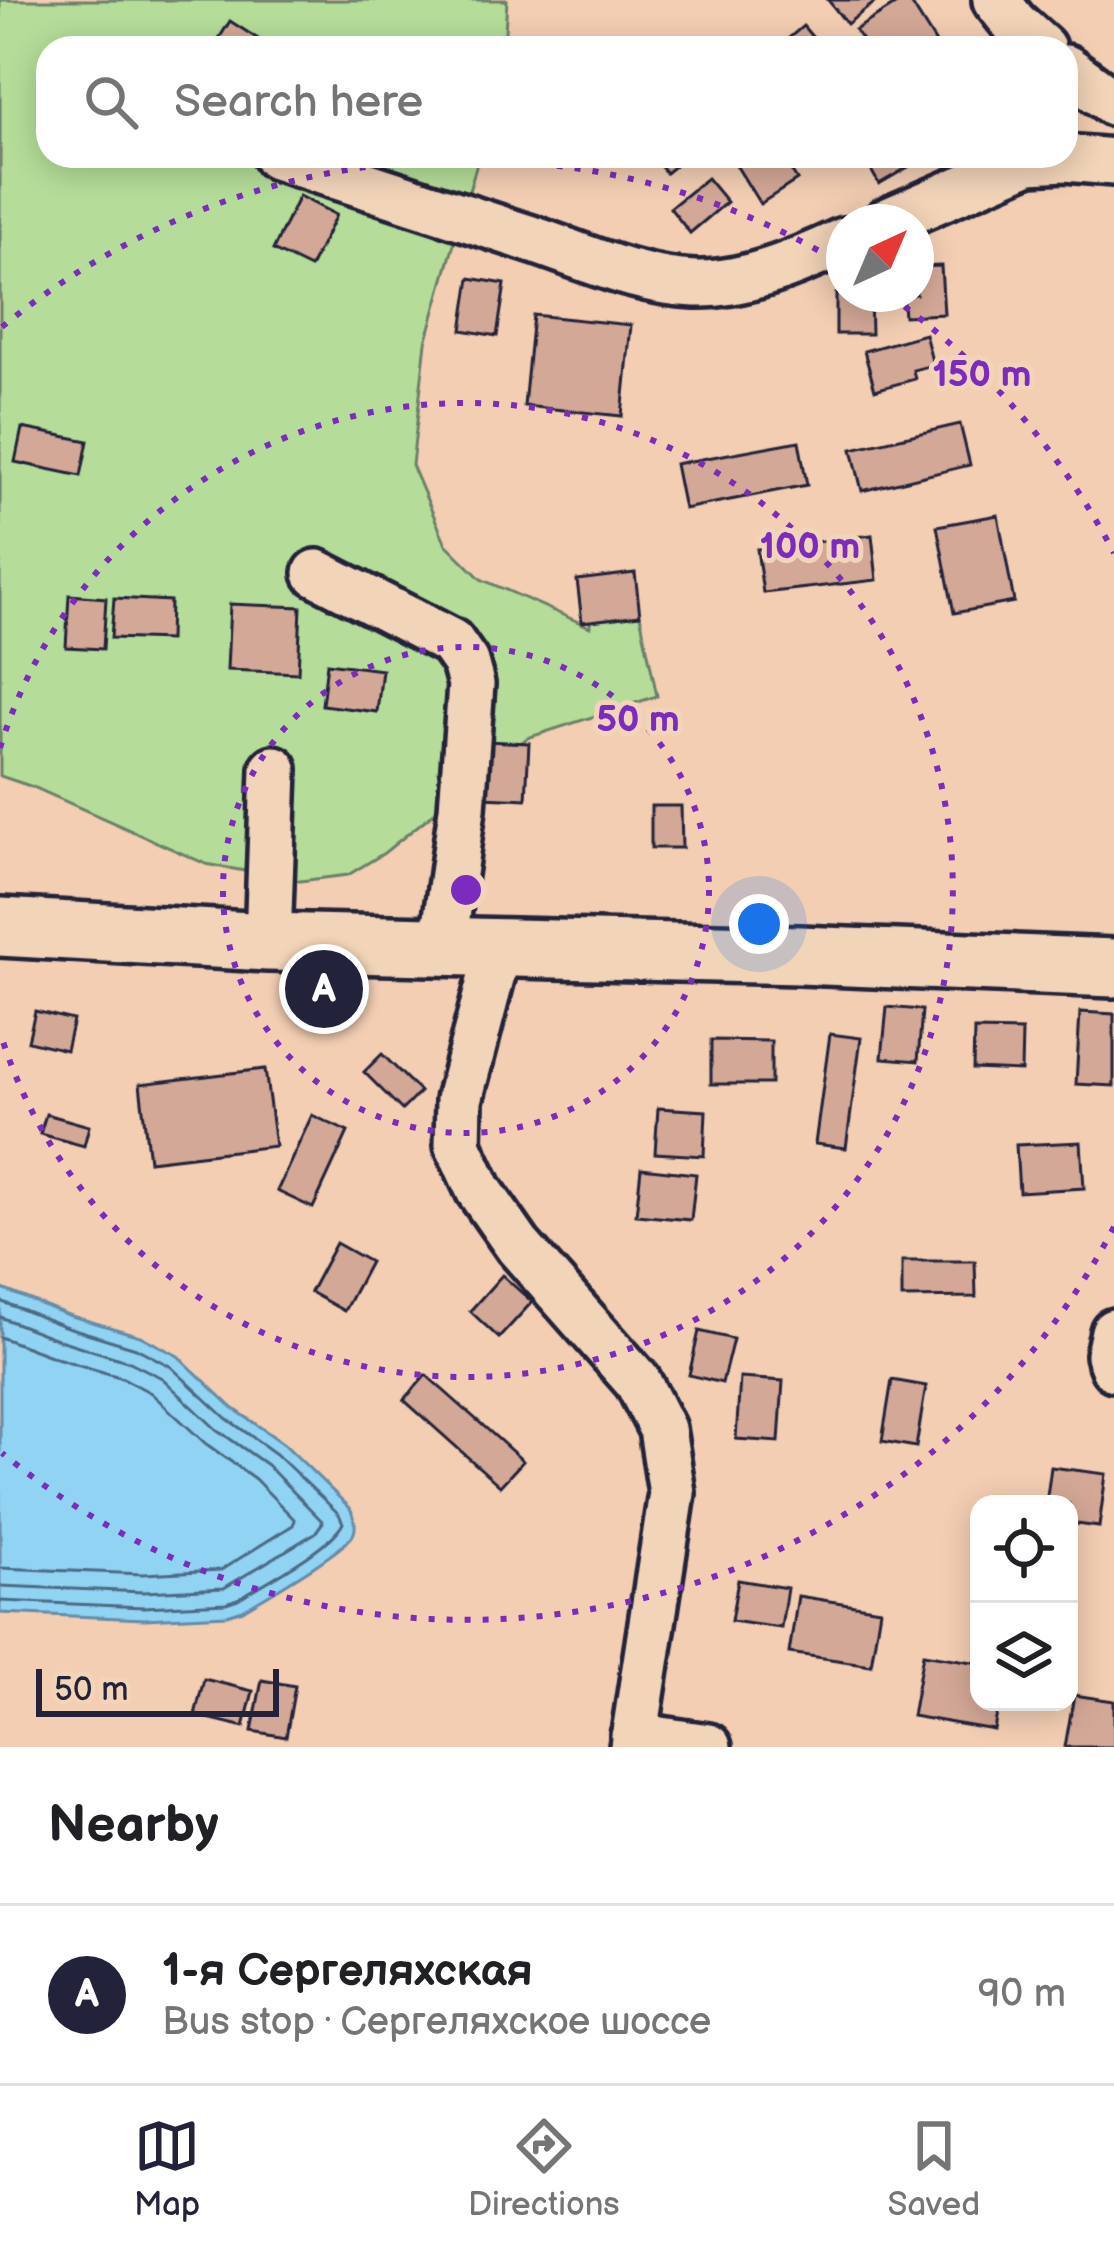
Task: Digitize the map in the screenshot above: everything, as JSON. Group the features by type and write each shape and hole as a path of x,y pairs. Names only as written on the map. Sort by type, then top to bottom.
{"main road":[{"path":"0,927 268,942 1114,968"}],"street":[{"path":"996,0 1029,36"},
{"path":"1078,77 1114,103"},
{"path":"1078,159 1114,162"},
{"path":"313,168 656,280 700,285 756,275 826,249"},
{"path":"928,204 1011,168"},
{"path":"317,573 451,642 465,662 471,684 465,768 471,946 458,1145 479,1190 518,1246 638,1382 662,1429 672,1493 633,1741 708,1747"},
{"path":"268,942 274,769"},
{"path":"1114,1332 1109,1355 1114,1368"}],"green space":[{"path":"0,0 507,0 505,36 36,36 36,168 476,168 426,342 412,465 446,544 481,579 590,627 590,621 640,615 657,696 527,738 384,853 348,875 300,881 206,864 0,776"}],"water":[{"path":"0,1288 140,1336 178,1356 233,1408 284,1444 350,1508 353,1535 302,1574 227,1615 145,1619 0,1613"}],"building":[{"path":"828,0 878,0 847,24"},
{"path":"909,0 932,36 859,36 855,30"},
{"path":"230,21 253,36 221,36"},
{"path":"803,26 811,36 791,36"},
{"path":"738,168 790,168 797,180 760,204"},
{"path":"870,168 907,168 879,184"},
{"path":"707,178 727,202 690,233 670,208"},
{"path":"299,196 336,215 310,268 273,250"},
{"path":"934,266 941,266 944,314 904,316 904,312 934,312"},
{"path":"470,278 505,284 497,336 462,330"},
{"path":"836,312 870,312 871,334 836,334"},
{"path":"533,315 631,325 622,416 524,406"},
{"path":"925,334 933,365 913,370 915,379 875,390 864,351"},
{"path":"960,424 970,465 862,491 852,449"},
{"path":"22,428 88,441 81,476 15,462"},
{"path":"799,441 807,485 684,509 675,464"},
{"path":"998,515 1014,602 954,613 937,526"},
{"path":"872,535 877,580 763,593 757,549"},
{"path":"635,573 640,615 582,622 577,580"},
{"path":"69,595 106,598 103,649 66,647"},
{"path":"114,598 170,601 169,640 111,638"},
{"path":"230,604 301,607 298,673 227,670"},
{"path":"327,663 382,670 377,712 322,705"},
{"path":"484,741 529,743 526,799 481,797"},
{"path":"651,806 681,806 682,848 651,848"},
{"path":"887,1007 922,1010 918,1061 882,1058"},
{"path":"35,1011 73,1020 66,1050 28,1041"},
{"path":"1080,1012 1114,1014 1114,1086 1076,1084"},
{"path":"974,1030 1022,1031 1021,1071 973,1069"},
{"path":"830,1034 861,1038 846,1148 815,1144"},
{"path":"711,1040 771,1041 771,1084 711,1084"},
{"path":"382,1054 420,1092 402,1110 364,1072"},
{"path":"265,1069 275,1146 149,1161 140,1084"},
{"path":"658,1108 706,1111 704,1156 655,1153"},
{"path":"46,1114 89,1126 84,1146 40,1134"},
{"path":"312,1115 348,1132 313,1208 277,1191"},
{"path":"1081,1142 1084,1188 1019,1192 1016,1145"},
{"path":"641,1168 696,1174 691,1220 636,1215"},
{"path":"336,1243 370,1262 344,1311 310,1292"},
{"path":"902,1261 975,1261 976,1297 902,1298"},
{"path":"502,1275 532,1302 499,1338 470,1311"},
{"path":"699,1331 733,1339 722,1383 689,1375"},
{"path":"426,1375 523,1461 500,1486 404,1400"},
{"path":"740,1378 783,1381 779,1442 736,1439"},
{"path":"892,1380 926,1386 916,1447 882,1441"},
{"path":"1051,1467 1106,1474 1099,1527 1078,1524 1078,1495 1047,1495"},
{"path":"738,1580 787,1588 781,1628 731,1621"},
{"path":"798,1596 880,1609 871,1665 789,1653"},
{"path":"923,1654 970,1662 970,1711 997,1711 994,1730 912,1716"},
{"path":"204,1679 253,1691 244,1727 195,1715"},
{"path":"262,1680 295,1686 286,1737 252,1731"},
{"path":"1078,1696 1114,1701 1114,1747 1065,1747 1071,1711 1078,1711"}],"place":[{"name":"1-я Сергеляхская","path":"324,989"}]}
